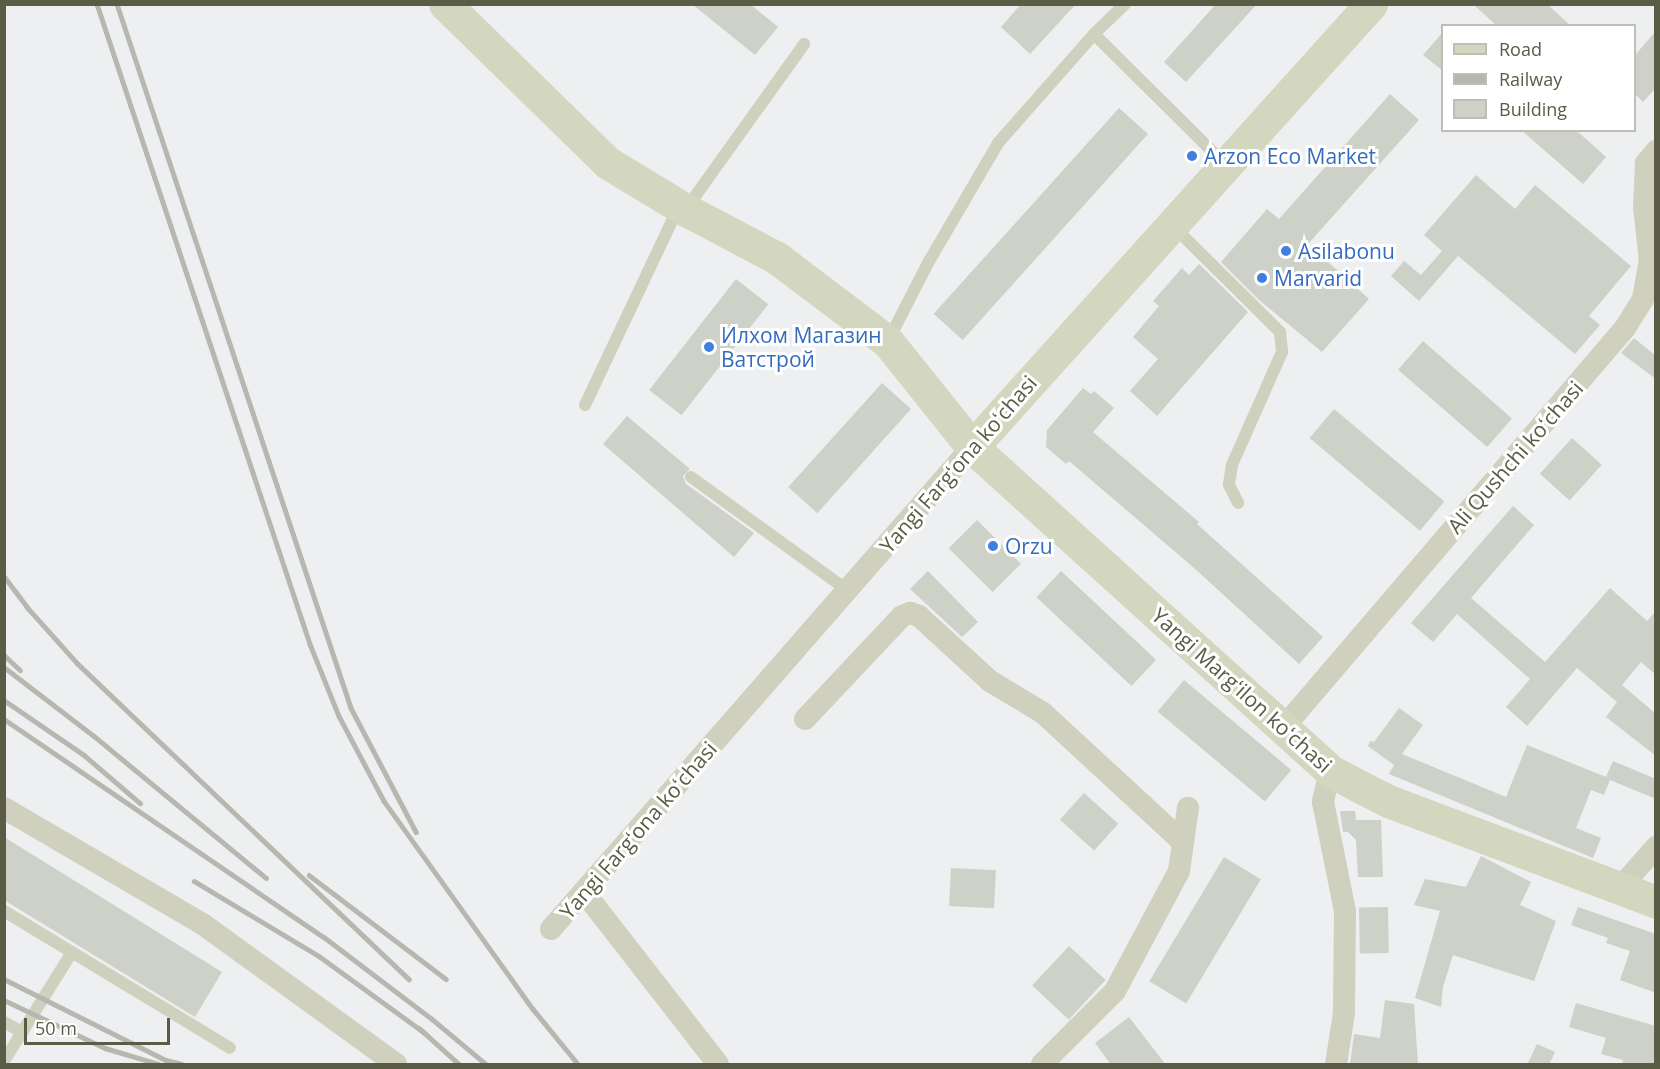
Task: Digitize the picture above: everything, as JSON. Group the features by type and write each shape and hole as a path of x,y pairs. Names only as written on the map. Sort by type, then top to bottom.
{"main road":[{"name":"Yangi Margʻilon koʻchasi","path":"445,4 608,163 682,208 777,258 888,342 972,447 1330,771 1388,801 1656,902"},
{"name":"Yangi Fargʻona koʻchasi","path":"972,447 1370,5"}],"street":[{"name":"Ali Qushchi koʻchasi","path":"1283,728 1625,328 1643,299 1650,261 1644,207 1646,163 1656,151"},
{"name":"Yangi Fargʻona koʻchasi","path":"551,929 972,447"},
{"path":"806,719 902,616 910,613 919,616 990,681 1043,713 1183,842"},
{"path":"1330,771 1323,802 1345,911 1344,1013 1336,1065"},
{"path":"4,808 204,925 396,1065"},
{"path":"1042,1065 1115,991 1179,871 1188,808"},
{"path":"1619,889 1656,847"},
{"path":"584,892 718,1065"}],"lane":[{"path":"888,342 928,263 998,143 1094,34 1125,4"},
{"path":"1094,34 1226,165"},
{"path":"585,405 682,208 804,44"},
{"path":"1172,225 1280,332 1282,352 1232,465 1229,485 1238,503"},
{"path":"692,477 847,590"},
{"path":"4,911 230,1047"},
{"path":"4,1060 72,952"},
{"path":"4,1022 22,1032"}],"building":[{"path":"692,4 750,4 778,27 755,55"},
{"path":"1021,4 1076,4 1030,54 1001,27"},
{"path":"1216,4 1257,4 1186,82 1164,62"},
{"path":"1473,4 1547,4 1569,24 1495,24"},
{"path":"1656,31 1656,88 1643,102 1636,95 1636,54"},
{"path":"1441,34 1441,69 1423,55"},
{"path":"1390,94 1419,120 1308,244 1369,299 1322,352 1259,300 1221,262 1267,209 1279,219"},
{"path":"1119,108 1148,134 963,340 934,314"},
{"path":"1523,132 1578,132 1606,157 1583,184"},
{"path":"1476,175 1515,209 1535,185 1631,266 1589,316 1600,325 1575,354 1458,256 1419,301 1391,276 1404,261 1421,275 1442,251 1424,235"},
{"path":"1199,264 1248,312 1157,416 1130,391 1158,359 1133,337 1159,306 1153,301 1182,268 1189,275"},
{"name":"Илхом Магазин Ватстрой","path":"736,279 768,304 682,415 649,390"},
{"path":"1634,338 1656,356 1656,379 1621,353"},
{"path":"1423,341 1512,418 1487,447 1398,370"},
{"path":"882,383 911,409 817,513 788,487"},
{"path":"1083,388 1091,394 1094,391 1114,408 1093,432 1199,522 1197,524 1323,637 1299,664 1193,567 1069,461 1066,464 1046,447 1047,430"},
{"path":"1334,409 1444,502 1420,531 1310,438"},
{"path":"627,416 690,469 683,476 686,484 754,533 734,557 603,444"},
{"path":"1572,438 1602,465 1570,500 1540,474"},
{"path":"1513,506 1534,525 1471,598 1545,662 1610,588 1647,621 1656,611 1656,675 1641,662 1622,685 1656,714 1656,756 1606,717 1617,702 1577,668 1527,726 1506,707 1530,679 1457,614 1433,642 1411,623"},
{"path":"977,520 1021,564 993,592 949,548"},
{"path":"928,571 978,622 962,637 910,589"},
{"path":"1061,571 1156,660 1132,686 1036,597"},
{"path":"1184,680 1291,770 1265,801 1158,711"},
{"path":"1399,708 1423,725 1402,754 1506,797 1527,745 1606,777 1613,761 1656,779 1656,799 1610,780 1604,795 1591,790 1576,828 1601,838 1593,858 1389,774 1394,765 1368,746 1370,741 1374,742"},
{"path":"1084,793 1118,824 1094,851 1060,820"},
{"path":"1340,811 1355,811 1356,820 1381,820 1383,877 1358,877 1356,840 1348,832 1343,832"},
{"path":"4,837 222,972 195,1017 4,900"},
{"path":"1481,856 1531,882 1520,905 1556,921 1534,981 1453,955 1443,987 1441,1007 1415,998 1440,911 1414,905 1425,879 1466,887"},
{"path":"1224,857 1261,879 1186,1003 1149,981"},
{"path":"951,868 996,870 994,908 949,906"},
{"path":"1388,907 1389,953 1360,953 1359,908"},
{"path":"1578,907 1656,934 1656,993 1620,980 1630,951 1606,943 1608,938 1571,925"},
{"path":"1069,946 1106,980 1069,1020 1032,985"},
{"path":"1385,1000 1414,1004 1418,1065 1350,1065 1354,1034 1380,1038"},
{"path":"1576,1003 1656,1026 1656,1065 1622,1065 1623,1060 1601,1054 1606,1038 1569,1027"},
{"path":"1129,1017 1166,1065 1111,1065 1095,1043"},
{"path":"1537,1044 1555,1052 1549,1065 1527,1065"}],"railway":[{"path":"97,4 310,644 339,716 384,801 533,1009 578,1064"},
{"path":"117,4 351,708 416,832"},
{"path":"4,576 27,607 78,664 409,979"},
{"path":"4,655 20,670"},
{"path":"4,667 94,736 266,878"},
{"path":"4,700 84,755 140,803"},
{"path":"4,719 324,937 432,1019 486,1064"},
{"path":"309,875 446,979"},
{"path":"194,881 319,956 425,1033"},
{"path":"4,979 166,1060 182,1064"},
{"path":"4,1000 105,1048 159,1064"},
{"path":"419,1028 459,1064"}],"place":[{"name":"Arzon Eco Market","path":"1192,156"},
{"name":"Asilabonu","path":"1286,251"},
{"name":"Marvarid","path":"1262,278"},
{"name":"Илхом Магазин Ватстрой","path":"709,347"},
{"name":"Orzu","path":"993,546"}]}
